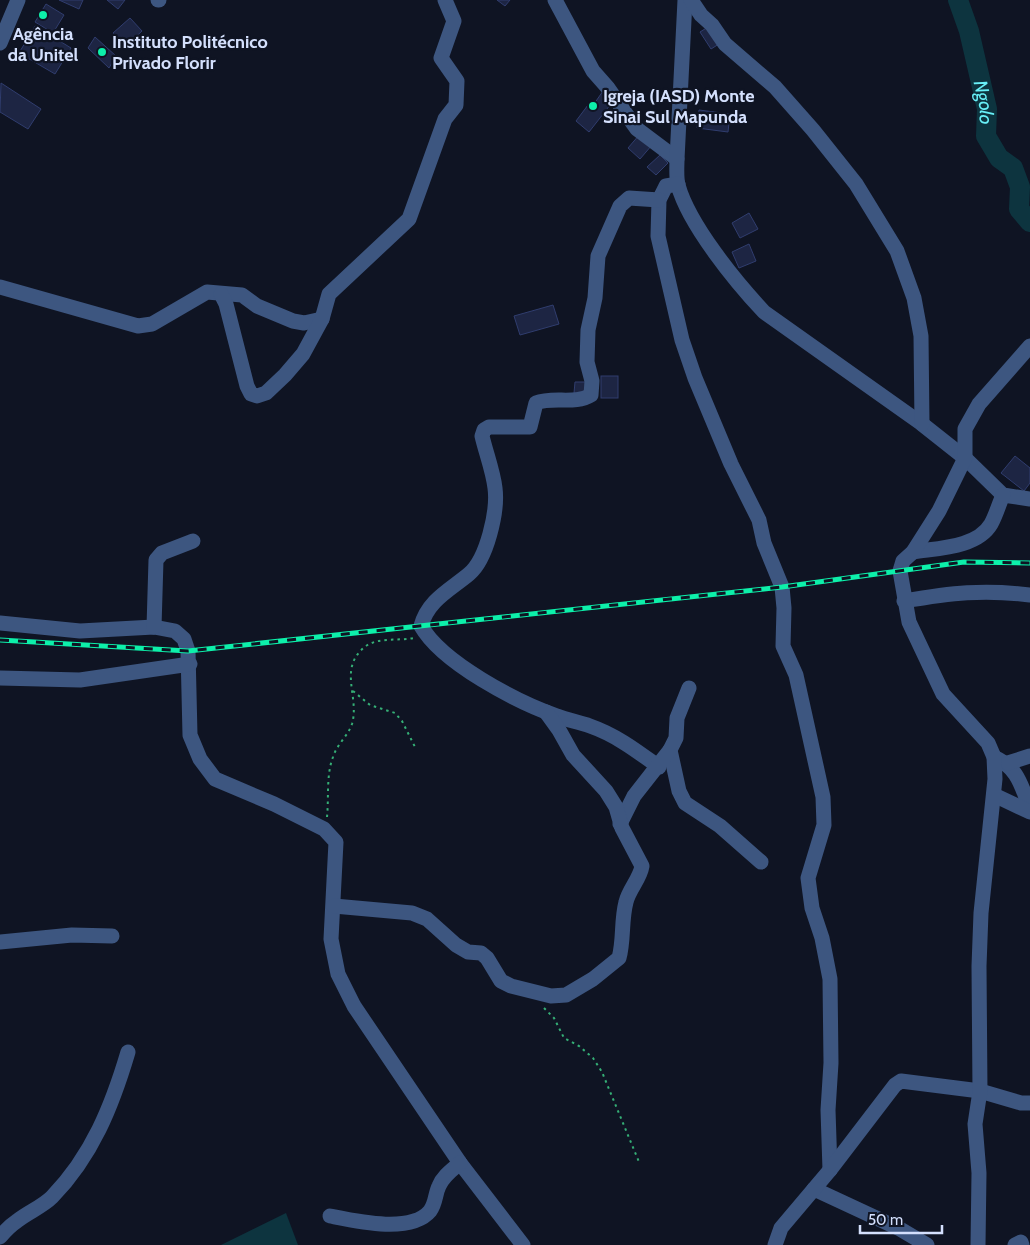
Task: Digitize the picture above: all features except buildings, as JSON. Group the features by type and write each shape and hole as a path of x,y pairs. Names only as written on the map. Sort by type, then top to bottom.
{"street":[{"path":"0,43 18,0"},
{"path":"221,294 226,304 247,386 251,394 257,396 266,393 303,354 322,319 329,294 409,219 444,119 456,105 457,81 441,58 454,21 445,0"},
{"path":"555,0 593,71 608,88 628,118 637,128 677,159"},
{"path":"685,0 677,159 678,184 687,207 703,234 748,296 764,312 922,424 965,458 1002,495 1030,499"},
{"path":"692,0 701,15 712,25 725,44 775,87 813,130 856,184 898,252 914,298 921,336 922,424"},
{"path":"678,184 666,186 659,200 658,236 682,340 695,378 731,464 756,512 764,543 782,587 784,608 783,646 796,676 823,797 824,825 808,878 812,908 822,938 830,979 828,1110 830,1170"},
{"path":"659,200 629,198 620,206 598,256 595,298 588,330 587,362 592,381 591,395 584,400 556,399 536,404 530,427 489,427 484,430 482,436 495,488 489,539 482,556 471,572 438,597 424,613 421,626 426,635 468,670 546,712 590,726 624,742 659,767"},
{"path":"0,287 138,326 152,324 206,292 214,291 221,294 242,295 257,306 292,321 304,323 322,319"},
{"path":"1030,346 979,404 965,429 965,458 939,511 913,552 903,561 900,571 904,601 910,622 944,694 988,742 1001,760 1025,783 1030,808"},
{"path":"913,552 968,542 982,535 991,524 1002,495"},
{"path":"154,627 156,560 162,553 193,541"},
{"path":"904,601 951,593 993,590 1030,594"},
{"path":"0,623 80,631 154,627 175,631 184,639 190,664 190,736 200,759 215,779 274,804 324,829 336,842 331,939 338,974 354,1006 460,1163 523,1245"},
{"path":"0,678 80,680 190,664"},
{"path":"620,824 634,796 659,767 670,750 676,738 676,718 689,688"},
{"path":"334,906 412,913 427,919 456,945 468,952 481,953 487,958 501,981 511,986 558,997 566,995 593,979 619,958 626,903 630,888 641,872 642,866 620,824 616,807 606,791 573,755 546,712"},
{"path":"670,750 679,791 685,802 720,826 761,862"},
{"path":"1001,760 1030,756"},
{"path":"978,1245 979,1173 975,1124 980,1091 979,966 981,913 994,795 1001,760"},
{"path":"994,795 1030,812"},
{"path":"0,942 72,935 112,936"},
{"path":"0,1237 16,1221 50,1198 75,1170 96,1138 115,1098 128,1052"},
{"path":"775,1245 781,1228 830,1170 895,1085 901,1081 980,1091 1020,1103 1030,1103"},
{"path":"330,1216 376,1225 420,1218 433,1205 438,1186 443,1178 460,1163"},
{"path":"814,1190 900,1229 927,1245"},
{"path":"1015,1245 1021,1242 1022,1245"}],"path":[{"path":"415,747 402,721 395,712 370,705 353,691 349,685 352,663 366,646 388,639 403,640 426,635"},
{"path":"324,829 332,758 352,723 355,704 353,691"},
{"path":"537,992 542,1005 554,1018 564,1038 579,1046 593,1058 602,1072 639,1162"}],"water":[{"path":"286,1213 298,1245 221,1245"}],"waterway":[{"name":"Ngolo","path":"958,0 969,31 987,109 986,136 999,158 1013,168 1020,187 1019,209 1030,222"}],"railway":[{"path":"0,640 188,651 782,587 964,562 1030,563"}],"place":[{"name":"Agência da Unitel","path":"43,15"},
{"name":"Instituto Politécnico Privado Florir","path":"102,52"},
{"name":"Igreja (IASD) Monte Sinai Sul Mapunda","path":"593,106"}]}
